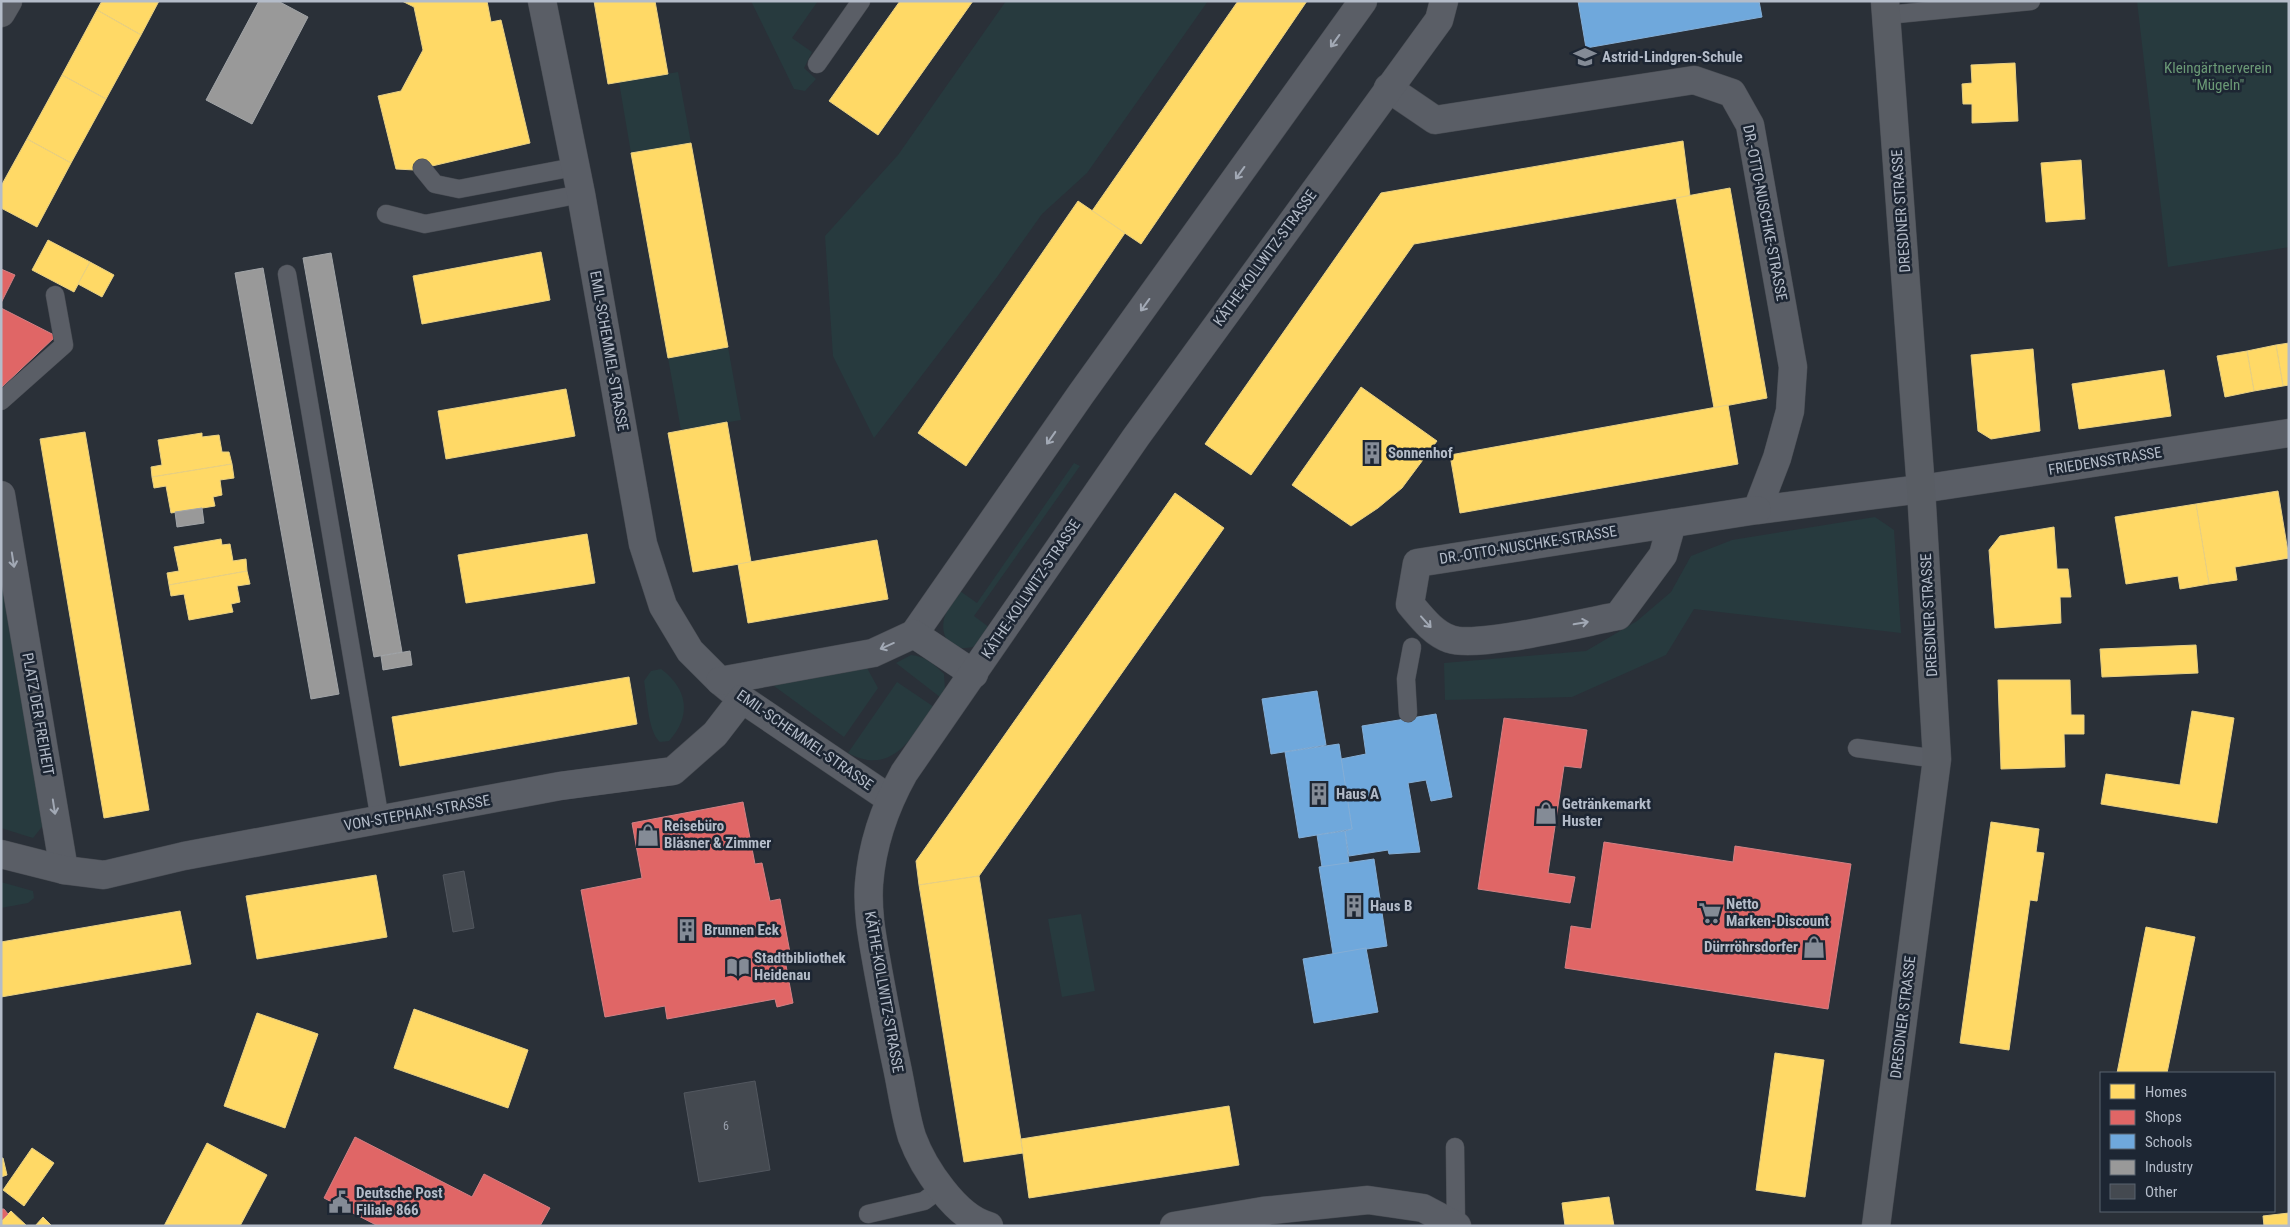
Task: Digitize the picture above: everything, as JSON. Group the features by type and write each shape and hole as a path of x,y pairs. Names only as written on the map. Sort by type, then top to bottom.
{"street":[{"path":"1,14 8,1"},
{"name":"EMIL-SCHEMMEL-STRASSE","path":"542,1 574,167 581,194 644,544 663,606 690,651 720,681 742,699 890,799"},
{"path":"974,674 914,634 1081,394 1363,1"},
{"name":"KÄTHE-KOLLWITZ-STRASSE","path":"989,1226 962,1219 940,1189 912,1138 888,1024 869,917 869,882 878,834 890,799 904,773 974,674 1136,436 1439,20 1444,1"},
{"name":"DRESDNER STRASSE","path":"1876,1226 1937,759 1921,488 1886,8"},
{"name":"DR.-OTTO-NUSCHKE-STRASSE","path":"1388,88 1435,120 1694,80 1732,93 1750,125 1794,367 1790,411 1777,458 1757,510"},
{"name":"FRIEDENSSTRASSE","path":"1921,488 2289,433"},
{"name":"DR.-OTTO-NUSCHKE-STRASSE","path":"1672,522 1662,555 1618,616 1485,641 1451,640 1430,628 1410,604 1417,562 1672,522 1921,488"},
{"name":"PLATZ DER FREIHEIT","path":"1,495 64,870"},
{"name":"EMIL-SCHEMMEL-STRASSE","path":"720,681 873,653 914,634"},
{"name":"VON-STEPHAN-STRASSE","path":"64,870 104,875 184,856 560,786 673,771 715,734 742,699"},
{"path":"1,854 64,870"},
{"path":"1174,1226 1263,1211 1368,1200 1423,1208 1456,1225"}],"lane":[{"path":"817,64 860,1"},
{"path":"1886,8 2031,1"},
{"path":"422,168 435,184 459,189 574,167"},
{"path":"386,214 425,224 581,194"},
{"path":"286,274 380,820"},
{"path":"1,401 64,345 55,295"},
{"path":"1408,713 1406,679 1412,647"},
{"path":"1857,748 1937,759"},
{"path":"1455,1147 1456,1225"},
{"path":"868,1214 924,1201 940,1189"}],"green space":[{"path":"751,1 818,1 792,38 812,52 804,68 816,79 805,91 794,89"},
{"path":"1006,1 1208,1 1087,173 1042,214 997,277 874,438 833,356 825,236 898,155"},
{"name":"Kleingärtnerverein \"Mügeln\"","path":"2137,1 2289,1 2289,247 2168,267"},
{"path":"678,72 691,143 631,153 619,82"},
{"path":"728,347 741,420 681,430 668,358"},
{"path":"1074,463 1080,466 974,616 990,628 978,645 964,648 952,644 944,634 944,619 960,591 977,603"},
{"path":"1875,517 1894,530 1901,633 1694,609 1666,655 1572,697 1445,700 1444,663 1586,651 1637,621 1671,592 1691,556 1732,540"},
{"path":"1,570 45,823 33,838 1,828"},
{"path":"911,655 925,659 944,674 945,690 940,697 896,663"},
{"path":"867,668 878,688 844,737 774,686 776,683"},
{"path":"661,669 677,685 684,703 684,713 676,732 669,741 660,742 650,723 644,681 651,671"},
{"path":"897,682 934,707 909,741 889,757 877,760 863,759 848,753"},
{"path":"1,882 33,891 34,898 28,903 1,908"},
{"path":"1081,914 1095,991 1062,997 1048,919"}],"building: Homes":[{"path":"102,1 159,1 141,35 97,10"},
{"path":"402,1 487,1 491,22 501,20 530,143 415,170 396,169 378,96 401,91 423,50 414,7"},
{"path":"594,1 655,1 668,74 608,84"},
{"path":"900,1 973,1 878,135 829,101"},
{"path":"1238,1 1307,1 1141,244 1092,211"},
{"path":"97,10 141,35 106,99 62,75"},
{"path":"2015,63 2018,121 1972,123 1972,104 1963,104 1962,84 1972,83 1971,65"},
{"path":"62,75 106,99 71,163 27,139"},
{"path":"27,139 71,163 37,227 1,208 1,186"},
{"path":"1683,141 1690,196 1414,244 1251,475 1205,444 1381,193"},
{"path":"691,143 728,347 668,358 631,153"},
{"path":"2081,160 2085,219 2046,222 2041,163"},
{"path":"1730,188 1767,398 1714,408 1676,198"},
{"path":"1078,201 1125,233 966,466 918,433"},
{"path":"48,240 90,262 74,292 32,270"},
{"path":"541,252 550,300 422,324 413,276"},
{"path":"90,262 114,275 102,297 78,284"},
{"path":"2289,343 2289,385 2283,386 2276,345"},
{"path":"2276,345 2283,386 2254,391 2247,351"},
{"path":"2033,349 2040,431 1991,439 1978,431 1971,355"},
{"path":"2247,351 2254,391 2225,397 2217,356"},
{"path":"2164,370 2171,416 2079,429 2072,384"},
{"name":"Sonnenhof","path":"1361,387 1437,441 1402,488 1378,508 1351,526 1292,485"},
{"path":"566,389 575,436 446,459 438,411"},
{"path":"1728,405 1738,464 1460,513 1450,455"},
{"path":"727,422 751,562 693,572 668,433"},
{"path":"85,432 149,810 104,818 40,439"},
{"path":"202,433 202,437 219,435 222,452 229,452 232,464 152,477 151,467 162,465 158,440"},
{"path":"232,464 234,478 220,480 222,495 213,497 215,506 171,513 166,486 154,488 152,477"},
{"path":"2278,491 2289,558 2235,567 2237,580 2209,584 2196,504"},
{"path":"1175,493 1224,528 979,876 919,885 916,861"},
{"path":"2196,504 2209,584 2180,589 2178,576 2126,584 2115,517"},
{"path":"2054,527 2057,569 2068,569 2071,597 2060,597 2061,623 1995,628 1989,550 2000,536"},
{"path":"587,534 595,583 466,603 458,555"},
{"path":"221,539 222,545 230,544 233,561 246,559 247,571 169,585 167,573 179,571 174,547"},
{"path":"877,540 888,599 748,623 738,564"},
{"path":"247,571 250,584 237,586 240,602 231,604 233,612 189,620 184,594 171,596 169,585"},
{"path":"2196,645 2198,673 2102,677 2100,649"},
{"path":"629,677 637,724 400,766 392,717"},
{"path":"1998,680 2070,680 2071,715 2084,715 2084,734 2064,734 2065,767 2001,769"},
{"path":"2192,711 2234,718 2217,823 2101,804 2106,774 2180,785"},
{"path":"1991,822 2039,829 2036,852 2044,853 2037,901 2030,900 2009,1050 1960,1043"},
{"path":"376,875 387,937 257,959 246,896"},
{"path":"979,876 1023,1153 964,1162 919,885"},
{"path":"180,911 191,964 1,997 1,942"},
{"path":"2146,927 2195,937 2167,1072 2117,1072"},
{"path":"414,1009 528,1050 508,1108 394,1068"},
{"path":"257,1013 318,1034 285,1128 224,1106"},
{"path":"1775,1053 1824,1060 1805,1197 1756,1190"},
{"path":"1229,1106 1239,1165 1029,1198 1021,1139"},
{"path":"207,1143 267,1175 240,1226 164,1226"},
{"path":"32,1148 54,1163 24,1206 3,1190"},
{"path":"1,1158 3,1158 7,1175 1,1177"},
{"path":"1609,1197 1614,1226 1565,1226 1562,1203"},
{"path":"11,1211 27,1226 1,1226 1,1221"},
{"path":"2289,1213 2289,1226 2264,1226 2263,1216"},
{"path":"43,1217 52,1226 35,1226"}],"building: Shops":[{"path":"1,269 15,275 1,303"},
{"path":"1,308 56,336 1,388"},
{"path":"1504,718 1587,730 1581,768 1564,766 1548,873 1575,877 1570,903 1478,889"},
{"name":"Brunnen Eck","path":"743,802 755,864 762,863 770,901 780,899 791,958 785,960 793,1003 777,1007 775,999 667,1019 665,1006 605,1017 581,890 642,878 632,823"},
{"path":"1604,842 1733,862 1735,846 1851,864 1828,1009 1565,968 1571,926 1591,929"},
{"path":"355,1137 472,1197 484,1174 550,1208 540,1226 378,1226 324,1198"},
{"path":"1,1209 4,1209 8,1214 1,1221"}],"building: Schools":[{"path":"1578,1 1759,1 1762,17 1586,48"},
{"name":"Haus A","path":"1317,691 1326,745 1271,754 1262,699"},
{"path":"1436,714 1452,797 1431,801 1426,780 1408,783 1420,852 1389,854 1388,850 1349,856 1345,831 1352,829 1341,759 1366,754 1362,726"},
{"name":"Haus A","path":"1339,744 1352,829 1299,838 1285,752"},
{"path":"1345,831 1349,863 1322,867 1317,835"},
{"name":"Haus B","path":"1374,859 1387,946 1333,954 1319,867"},
{"name":"Haus B","path":"1366,948 1378,1012 1314,1023 1303,959"}],"building: Industry":[{"path":"259,1 278,1 308,17 252,124 206,100"},
{"path":"331,253 402,652 374,657 303,258"},
{"path":"263,268 339,694 311,699 235,273"},
{"path":"202,508 204,523 177,527 175,512"},
{"path":"410,651 412,665 383,670 381,656"}],"building: Other":[{"path":"464,871 474,928 453,932 443,875"},
{"path":"755,1081 770,1170 699,1182 684,1093"}],"place":[{"name":"Astrid-Lindgren-Schule","path":"1585,57"},
{"name":"Sonnenhof","path":"1372,453"},
{"name":"Haus A","path":"1319,794"},
{"name":"Getränkemarkt Huster","path":"1546,813"},
{"name":"Reisebüro Bläsner & Zimmer","path":"648,835"},
{"name":"Haus B","path":"1354,906"},
{"name":"Netto Marken-Discount","path":"1710,913"},
{"name":"Brunnen Eck","path":"687,930"},
{"name":"Dürrröhrsdorfer","path":"1814,947"},
{"name":"Stadtbibliothek Heidenau","path":"738,967"},
{"name":"Deutsche Post Filiale 866","path":"340,1202"}]}
